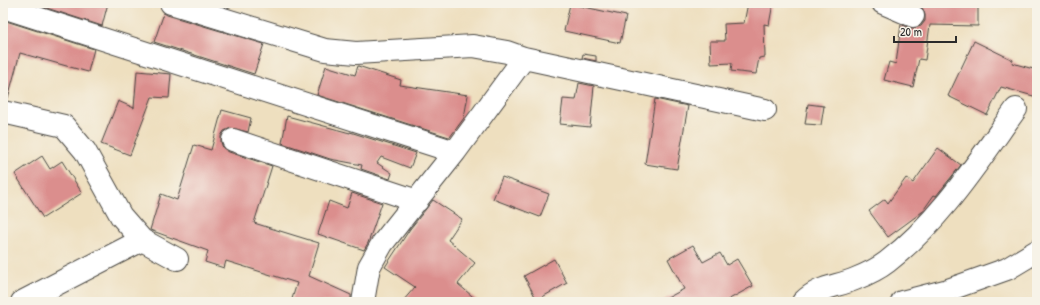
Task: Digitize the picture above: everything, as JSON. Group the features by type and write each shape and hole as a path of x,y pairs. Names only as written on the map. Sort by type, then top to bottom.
{"street":[{"path":"171,3 325,50 356,53 473,46 507,52 524,58 765,110"},
{"path":"883,3 913,16"},
{"path":"3,7 455,152"},
{"path":"363,302 369,266 382,244 455,152 524,58"},
{"path":"803,302 811,294 855,279 886,263 922,231 964,182 1016,109"},
{"path":"3,112 64,126 85,151 121,216 142,240 177,259"},
{"path":"233,140 417,201"},
{"path":"22,302 142,240"},
{"path":"902,302 945,291 1007,269 1037,251"}],"building":[{"path":"31,3 108,3 102,26"},
{"path":"748,3 773,3 769,25 764,24 765,57 759,58 756,74 731,71 732,63 711,64 710,41 725,41 724,24 744,23"},
{"path":"914,3 978,3 978,26 930,25 925,60 919,59 913,87 884,80 889,62 896,64 901,24 908,28 915,28 921,26 925,21 923,9"},
{"path":"570,4 626,16 620,43 564,31"},
{"path":"164,13 264,44 254,74 154,42"},
{"path":"3,20 94,49 88,72 20,53 8,98 3,97"},
{"path":"974,41 1013,60 1012,63 1037,70 1037,97 1001,87 987,115 948,96"},
{"path":"583,54 596,56 596,61 582,58"},
{"path":"326,66 355,75 358,66 401,80 400,85 468,95 464,118 449,137 317,95"},
{"path":"137,71 171,74 169,98 152,97 130,155 101,144 118,101 134,108"},
{"path":"579,83 594,86 590,127 560,124 563,99 576,100"},
{"path":"655,99 688,106 677,169 645,164"},
{"path":"808,104 824,106 821,125 805,124"},
{"path":"222,110 251,118 248,132 231,128 224,131 221,136 223,148 229,152 272,166 254,223 319,243 309,276 351,295 351,302 291,302 297,283 226,261 224,268 205,262 208,251 150,230 161,194 177,200 194,145 211,150"},
{"path":"287,116 350,132 416,153 410,168 381,157 377,163 392,173 390,179 361,169 362,165 330,159 282,143"},
{"path":"938,148 961,165 936,196 934,195 922,212 888,237 869,211 885,199 888,203 906,178 913,183"},
{"path":"42,156 50,169 62,161 82,193 43,218 15,174"},
{"path":"502,177 549,194 540,217 493,199"},
{"path":"352,193 382,203 368,243 364,250 318,234 329,201 347,208"},
{"path":"433,200 462,219 448,240 475,263 458,284 479,302 402,302 415,287 385,267 410,229"},
{"path":"693,245 703,262 720,253 727,265 737,259 753,286 724,302 660,302 684,289 668,259"},
{"path":"554,259 567,283 537,300 524,276"}]}
